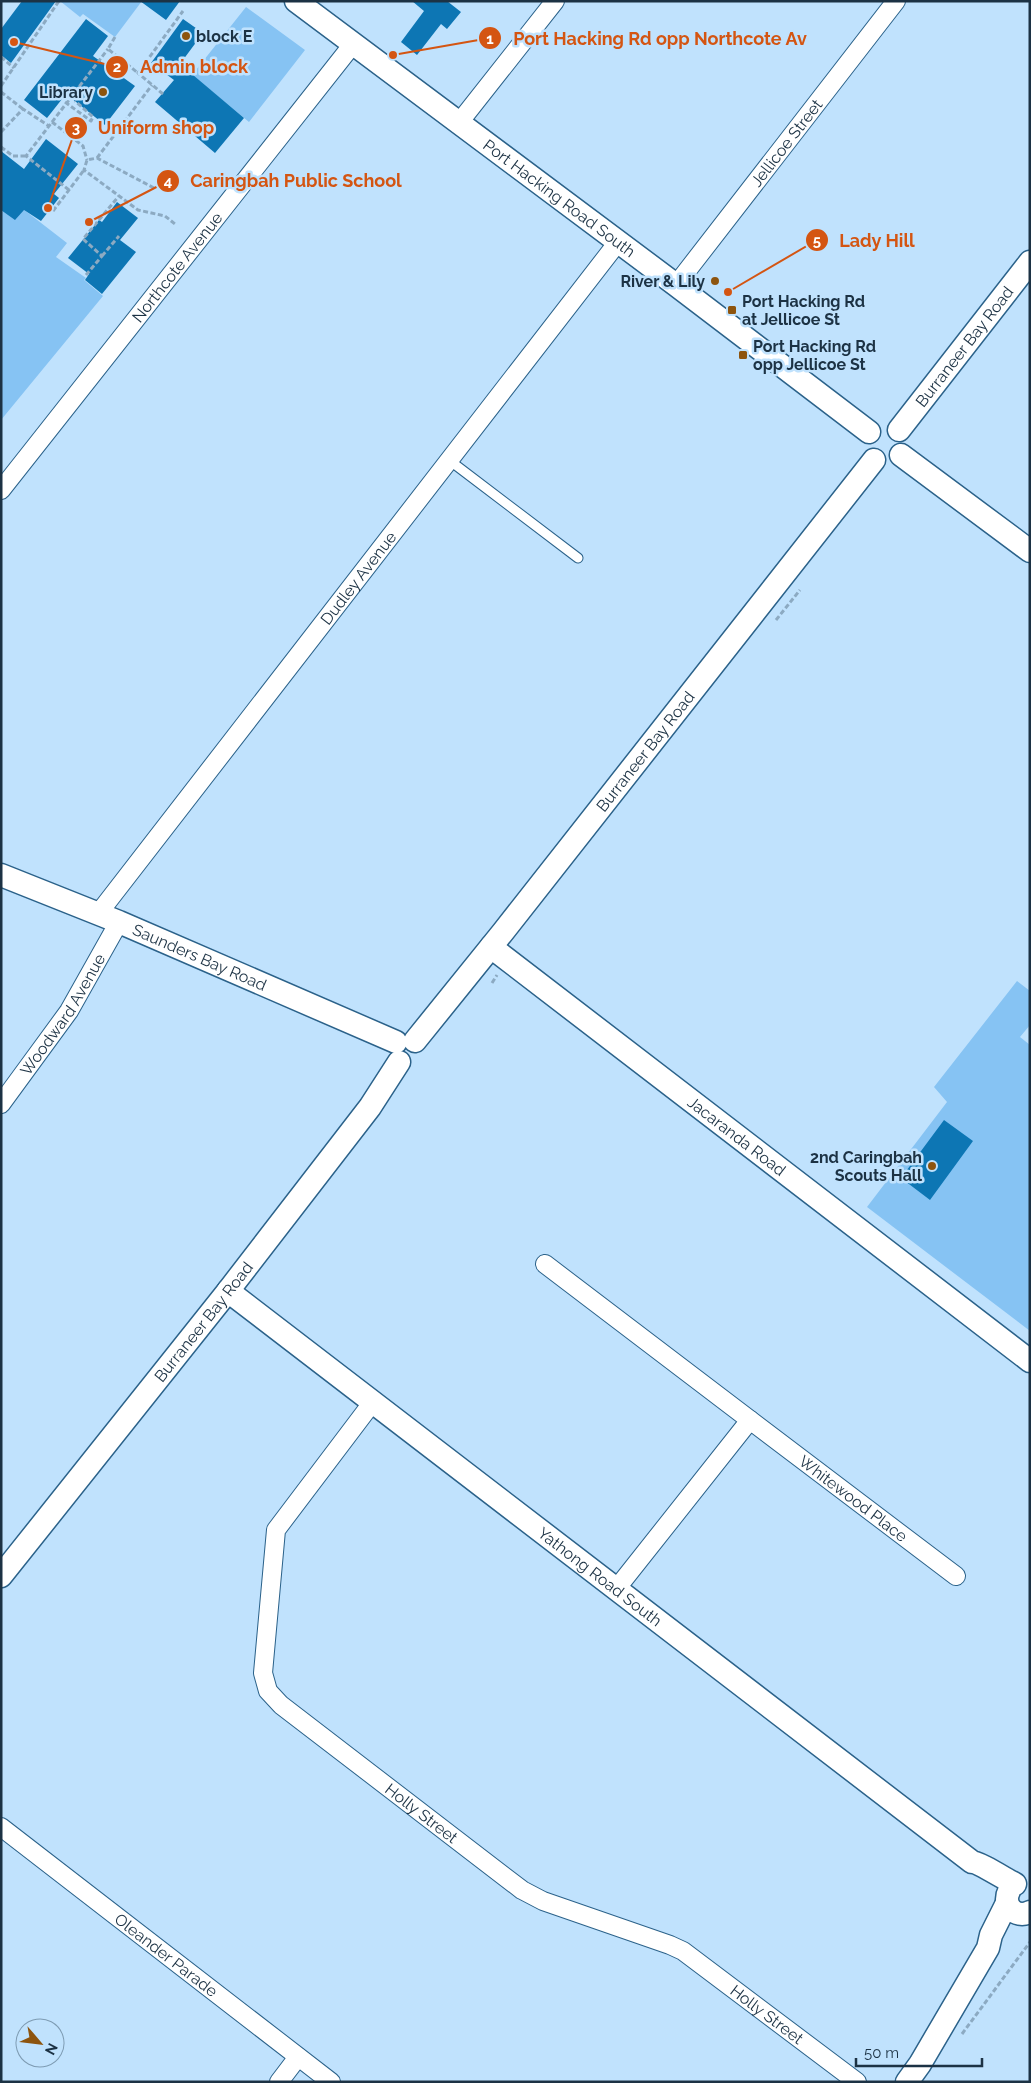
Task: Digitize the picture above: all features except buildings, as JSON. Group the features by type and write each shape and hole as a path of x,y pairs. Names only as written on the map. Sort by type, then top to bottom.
{"street":[{"name":"Port Hacking Road South","path":"296,1 458,124 676,284 869,432"},
{"path":"458,124 555,1"},
{"name":"Jellicoe Street","path":"676,284 896,1"},
{"name":"Northcote Avenue","path":"1,490 353,44"},
{"name":"Dudley Avenue","path":"98,914 618,242"},
{"name":"Burraneer Bay Road","path":"899,430 1030,262"},
{"path":"883,424 899,430 904,442 901,455 891,462 874,460 866,450 865,444 869,432 883,424"},
{"path":"901,455 1030,551"},
{"name":"Burraneer Bay Road","path":"1,1576 228,1290 370,1106 403,1048 491,946 874,460"},
{"name":"Saunders Bay Road","path":"1,875 119,922 403,1048"},
{"name":"Woodward Avenue","path":"1,1104 69,1011 119,922"},
{"name":"Jacaranda Road","path":"491,946 1030,1361"},
{"name":"Whitewood Place","path":"545,1264 956,1576"},
{"name":"Yathong Road South","path":"228,1290 372,1403 617,1588 972,1862 978,1862 996,1875 1021,1898"},
{"name":"Holly Street","path":"372,1403 276,1530 263,1673 268,1691 281,1705 522,1890 543,1901 670,1945 683,1952 857,2082"},
{"path":"617,1588 750,1420"},
{"name":"Oleander Parade","path":"1,1827 331,2082"},
{"path":"907,2082 947,2019 988,1948 994,1946 1021,1898"},
{"path":"279,2082 298,2057"}],"lane":[{"path":"449,460 578,558"}],"path":[{"path":"1,86 59,1"},
{"path":"138,73 183,11"},
{"path":"170,29 174,32"},
{"path":"26,156 115,37"},
{"path":"108,48 162,94"},
{"path":"151,55 155,58"},
{"path":"1,57 14,68"},
{"path":"116,72 124,62"},
{"path":"97,158 152,84"},
{"path":"1,92 49,126"},
{"path":"65,102 91,121 93,117 75,101"},
{"path":"1,132 23,109"},
{"path":"52,122 83,146 86,160 84,170 53,211"},
{"path":"1,146 13,156 26,156 69,190"},
{"path":"86,160 97,158 154,188"},
{"path":"84,170 138,210 164,216 175,224"},
{"path":"102,256 83,240 119,196"},
{"path":"86,276 119,236"},
{"path":"776,620 800,590"},
{"path":"957,2040 1030,1942"}],"shaded area":[{"path":"60,1 142,1 115,37 83,14 80,17"},
{"path":"246,7 305,50 249,122 192,75"},
{"path":"1,192 67,243 56,257 86,278 84,280 103,296 1,420"},
{"path":"1017,981 1030,991 1030,1025 1020,1037 1030,1045 1030,1331 867,1207 947,1102 934,1087"}],"place":[{"name":"block E","path":"186,36"},
{"name":"Admin block","path":"14,42"},
{"name":"Port Hacking Rd opp Northcote Av","path":"393,55"},
{"name":"Library","path":"103,92"},
{"name":"Uniform shop","path":"48,208"},
{"name":"Caringbah Public School","path":"89,222"},
{"name":"River & Lily","path":"715,281"},
{"name":"Lady Hill","path":"728,292"},
{"name":"Port Hacking Rd at Jellicoe St","path":"732,310"},
{"name":"Port Hacking Rd opp Jellicoe St","path":"743,355"},
{"name":"2nd Caringbah Scouts Hall","path":"932,1166"}]}
